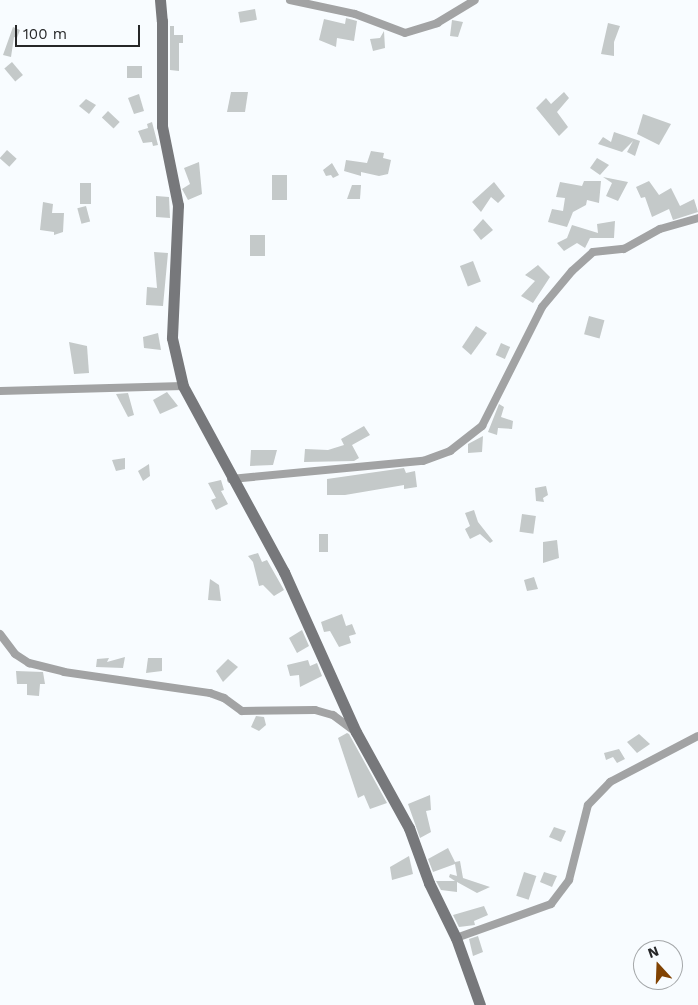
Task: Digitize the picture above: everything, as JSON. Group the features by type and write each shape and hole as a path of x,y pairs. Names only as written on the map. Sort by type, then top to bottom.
{"street":[{"path":"160,0 162,21 162,126 178,205 170,320 183,386 231,479 284,572 356,732 409,828 429,883 456,938 480,1005"},
{"path":"290,0 355,14 404,32 437,23 475,0"},
{"path":"231,479 423,461 450,451 482,426 542,307 572,271 593,252 624,249 660,229 698,218"},
{"path":"0,391 183,386"},
{"path":"0,634 15,654 29,663 64,672 210,693 224,698 242,711 315,710 333,715 356,732"},
{"path":"456,938 491,923 551,904 569,880 588,805 610,782 698,736"}],"building":[{"path":"255,9 257,20 240,23 238,12"},
{"path":"346,18 357,21 354,41 337,38 336,47 319,40 324,19 345,24"},
{"path":"452,20 463,22 458,37 450,36"},
{"path":"608,23 620,26 614,42 614,56 601,54"},
{"path":"170,26 174,26 174,35 183,35 183,43 179,43 179,71 170,70"},
{"path":"13,27 20,30 17,38 14,37 11,57 3,55"},
{"path":"384,31 385,48 373,51 370,39 380,38"},
{"path":"12,62 23,75 15,81 4,68"},
{"path":"127,66 142,66 142,78 127,78"},
{"path":"231,92 248,92 245,112 227,112"},
{"path":"564,92 569,98 557,112 568,127 559,136 536,108 546,98 551,104"},
{"path":"139,94 144,111 134,114 128,98"},
{"path":"86,99 96,105 89,114 79,106"},
{"path":"108,111 120,122 114,128 102,118"},
{"path":"643,114 671,124 659,145 637,134"},
{"path":"152,122 158,145 153,146 152,142 143,143 138,131 148,128 147,124"},
{"path":"614,132 640,141 635,156 627,152 633,141 622,152 598,144 603,137 611,142"},
{"path":"7,150 17,159 9,167 0,158"},
{"path":"371,151 384,153 383,158 391,160 388,174 379,176 361,172 361,176 344,171 346,160 367,163"},
{"path":"597,158 609,165 600,175 590,168"},
{"path":"199,162 202,194 188,200 182,189 190,184 184,168"},
{"path":"332,163 339,175 333,178 331,175 326,176 323,170"},
{"path":"272,175 287,175 287,200 272,200"},
{"path":"603,177 628,182 618,201 606,196 612,183"},
{"path":"584,181 601,181 599,203 587,200 586,205 573,212 567,227 548,222 552,209 563,211 565,198 556,197 560,182 582,186"},
{"path":"649,181 659,195 671,188 680,206 694,199 698,212 673,220 669,209 652,217 645,197 641,198 636,187"},
{"path":"494,182 505,196 498,203 491,197 481,212 472,202"},
{"path":"80,183 91,183 91,204 80,204"},
{"path":"352,185 361,185 360,199 347,199"},
{"path":"156,196 169,197 170,218 156,217"},
{"path":"43,202 53,204 52,213 64,213 63,232 54,235 54,232 40,230"},
{"path":"86,206 90,221 81,224 77,208"},
{"path":"483,219 493,230 481,240 473,230"},
{"path":"615,221 614,238 590,238 585,248 577,243 564,251 557,243 567,238 572,225 598,233 597,224"},
{"path":"250,235 265,235 265,256 250,256"},
{"path":"154,252 168,253 163,306 146,305 147,287 157,288"},
{"path":"473,261 481,282 468,287 460,266"},
{"path":"538,265 550,277 533,303 521,296 535,281 525,275"},
{"path":"589,316 604,320 600,338 584,334"},
{"path":"476,326 487,333 471,355 462,347"},
{"path":"158,333 161,350 144,348 143,337"},
{"path":"69,342 87,346 89,373 74,374"},
{"path":"501,343 510,347 505,359 496,355"},
{"path":"167,392 178,406 160,414 153,400"},
{"path":"128,393 134,415 128,417 116,394"},
{"path":"499,404 504,407 501,417 513,421 512,429 498,428 497,435 488,432"},
{"path":"364,426 370,435 352,445 359,458 354,461 304,462 305,449 328,450 344,445 341,439"},
{"path":"483,436 482,452 468,453 468,444"},
{"path":"251,450 277,450 273,465 250,466"},
{"path":"125,458 125,469 116,471 112,460"},
{"path":"149,464 150,476 143,481 138,471"},
{"path":"404,468 406,473 415,471 417,487 404,489 404,485 345,495 327,495 327,479"},
{"path":"221,480 224,490 221,491 228,504 216,510 211,500 216,498 208,483"},
{"path":"546,486 548,495 543,498 544,502 536,501 535,488"},
{"path":"474,510 478,522 493,541 490,543 480,534 470,539 465,529 470,526 465,513"},
{"path":"522,514 536,516 533,534 519,532"},
{"path":"319,534 328,534 328,552 319,552"},
{"path":"557,540 559,558 543,563 543,542"},
{"path":"258,553 262,562 267,560 284,590 274,596 263,585 259,586 253,562 248,556"},
{"path":"534,577 538,589 527,591 524,580"},
{"path":"210,579 219,585 221,601 208,600"},
{"path":"342,614 346,626 352,624 356,634 349,636 351,643 339,647 330,631 324,632 321,622"},
{"path":"302,630 309,646 297,653 289,638"},
{"path":"125,657 123,668 96,667 97,659 109,658 107,662"},
{"path":"148,658 162,658 162,671 146,673"},
{"path":"228,659 238,667 223,682 216,671"},
{"path":"308,660 310,666 317,663 322,676 300,687 299,675 290,676 287,665"},
{"path":"16,671 43,672 45,684 40,684 39,696 27,695 27,684 17,684"},
{"path":"256,716 264,717 266,725 259,731 251,727"},
{"path":"347,733 387,803 370,809 364,795 358,798 338,738"},
{"path":"639,734 650,744 637,753 627,742"},
{"path":"619,749 625,759 617,763 613,757 606,760 604,753"},
{"path":"430,795 431,810 426,811 431,832 420,838 408,804"},
{"path":"554,827 566,831 561,842 549,837"},
{"path":"448,848 455,862 460,861 463,878 490,887 477,893 457,882 457,892 441,890 436,881 455,881 449,877 450,874 457,876 455,864 433,872 428,859"},
{"path":"409,856 413,874 392,880 390,867"},
{"path":"524,872 536,876 529,900 516,896"},
{"path":"544,872 557,876 552,887 540,882"},
{"path":"484,906 488,915 474,921 475,925 459,927 453,915"},
{"path":"478,936 483,952 473,956 469,939"}]}
